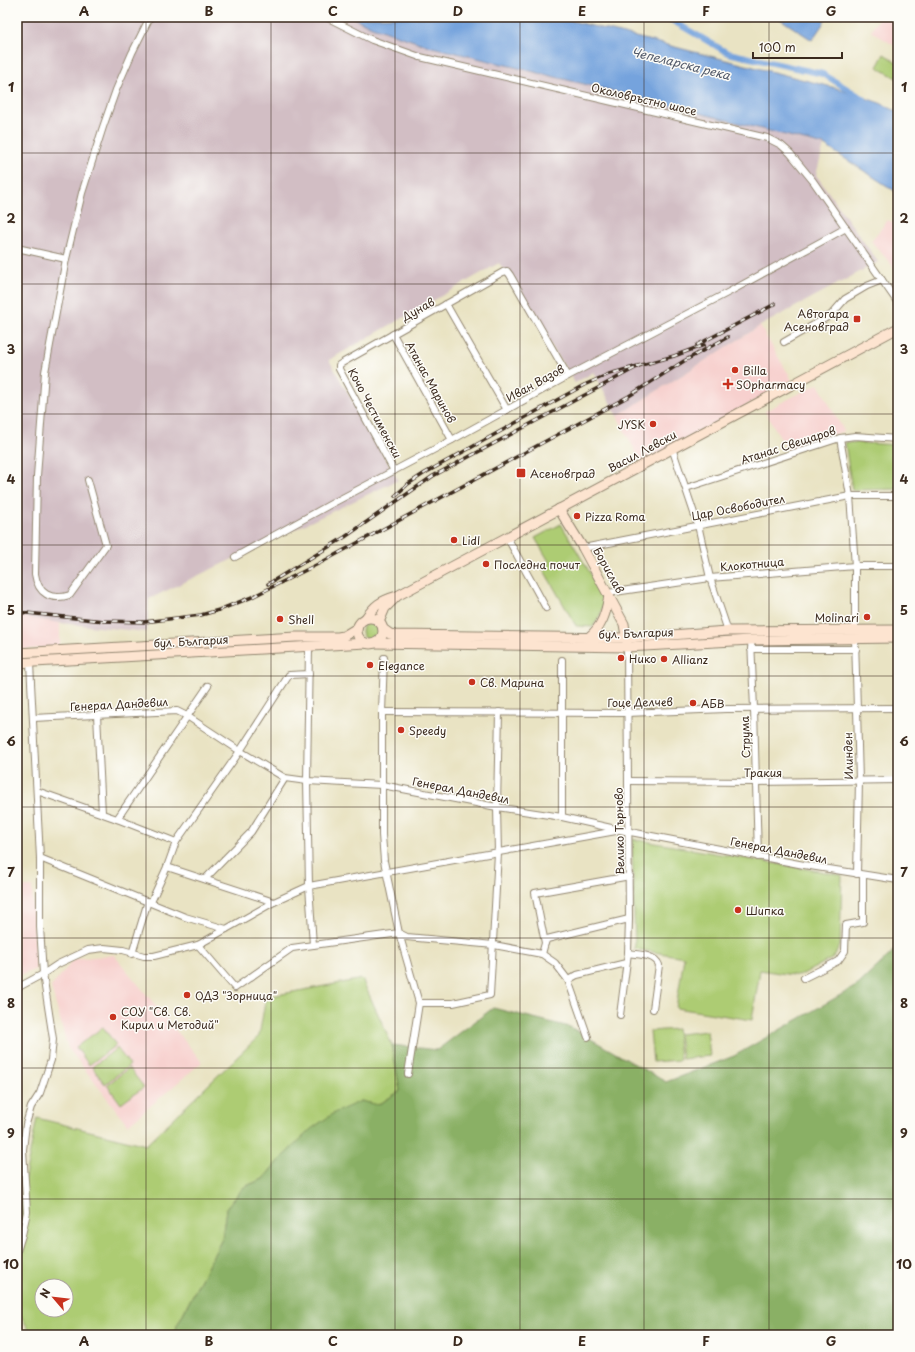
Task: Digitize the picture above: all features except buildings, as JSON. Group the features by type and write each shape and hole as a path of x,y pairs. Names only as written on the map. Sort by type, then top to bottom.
{"main road":[{"name":"Васил Левски","path":"365,619 370,611 384,600 397,596 898,328"},
{"name":"Борислав","path":"559,509 583,548 624,624 627,642"},
{"path":"589,637 596,632 603,620 608,595"},
{"name":"Васил Левски","path":"381,625 385,608 397,596"},
{"path":"373,618 381,625 381,638 370,643 358,637 357,628 365,619 373,618"},
{"name":"бул. България","path":"381,625 395,635 589,637 627,642 728,631 855,634 898,638"},
{"name":"бул. България","path":"17,652 296,637 335,638 344,636 357,628"},
{"name":"бул. България","path":"17,663 370,643 627,642 751,644 898,630"}],"street":[{"path":"88,480 106,545 70,595 61,598 53,598 38,586 35,574 37,476 45,372 66,259 82,193 103,127 126,68 150,17"},
{"name":"Околовръстно шосе","path":"326,17 372,40 420,57 767,138 781,145 790,153 813,181 898,303"},
{"name":"Иван Вазов","path":"235,557 568,376 729,292 846,228"},
{"path":"17,248 66,259"},
{"name":"Дунав","path":"339,365 507,271 568,376"},
{"path":"784,342 831,315 845,299 867,286 882,280"},
{"path":"446,304 507,410"},
{"name":"Атанас Маринов","path":"393,334 452,440"},
{"name":"Кочо Честименски","path":"339,365 339,369 394,471"},
{"name":"Атанас Свещаров","path":"686,488 840,438 855,436 898,439"},
{"name":"Илинден","path":"840,438 850,496 855,566 858,781 857,874"},
{"path":"672,448 698,525 710,578 728,631"},
{"name":"Цар Освободител","path":"583,548 850,496 898,496"},
{"path":"507,537 546,608"},
{"name":"Клокотница","path":"608,595 710,578 855,566 898,566"},
{"name":"Велико Търново","path":"620,1015 628,953 630,876 627,642"},
{"path":"751,644 856,649"},
{"name":"Струма","path":"751,644 758,857"},
{"path":"309,646 307,781 309,886 313,945"},
{"path":"384,658 382,712 382,835 384,861 399,933 419,1004 408,1074"},
{"path":"562,660 562,817"},
{"path":"17,1251 27,1212 23,1150 26,1124 31,1107 40,1093 51,1060 53,1039 43,974 40,919 40,858 30,663"},
{"path":"132,954 150,902 167,867 176,842 240,751 289,675 309,674"},
{"path":"117,819 208,686"},
{"name":"Гоце Делчев","path":"382,712 627,713 754,709 898,708"},
{"name":"Генерал Дандевил","path":"33,718 177,711 285,778 307,781 382,785 497,807 562,817 629,832 758,857 864,876 898,880"},
{"path":"419,1004 453,1003 490,996 498,853 498,712"},
{"path":"96,715 102,813"},
{"path":"205,879 251,832 285,778"},
{"name":"Тракия","path":"629,781 756,782 898,780"},
{"path":"37,790 102,813 176,842"},
{"path":"584,837 589,832 590,828 586,823"},
{"path":"17,988 58,964 88,950 104,948 123,950 132,954 144,956 154,956 198,945 274,902 309,886 620,830"},
{"path":"40,858 185,917 226,929"},
{"path":"167,867 274,902"},
{"path":"545,943 535,893 630,876"},
{"path":"804,978 838,961 845,951 846,925 863,922 864,876"},
{"path":"542,954 547,939 554,936 629,919"},
{"path":"198,945 235,988 292,948 399,933 407,937 494,944 542,954 555,963 568,980 588,1037"},
{"path":"628,953 643,955 655,959 660,965 654,1009"},
{"path":"568,980 577,975 626,963"}],"shaded area":[{"path":"17,17 352,17 372,27 432,47 629,95 824,145 816,175 878,262 760,326 617,416 594,372 575,383 499,263 329,360 398,480 149,599 147,632 60,623 17,616"},
{"path":"880,17 898,17 898,48 871,31"},
{"path":"888,220 898,226 898,272 871,241"},
{"path":"760,326 792,380 642,464 617,416"},
{"path":"818,384 844,431 788,451 765,411"},
{"path":"17,616 60,623 60,647 17,650"},
{"path":"17,887 32,887 36,969 17,977"},
{"name":"СОУ \"Св. Св. Кирил и Методий\"","path":"114,955 202,1062 128,1125 68,1048 51,987 74,959"}],"green space":[{"path":"884,54 898,63 898,79 877,67"},
{"path":"845,442 898,445 898,489 852,490"},
{"path":"561,524 605,598 601,613 593,627 576,626 542,567 550,563 535,538"},
{"path":"371,622 377,625 380,631 377,637 371,640 365,637 362,631 365,625"},
{"name":"Шипка","path":"632,839 842,875 840,946 833,958 799,976 760,970 752,1020 676,1008 684,957 635,949"},
{"path":"898,947 898,1335 172,1335 222,1239 226,1209 244,1187 263,1179 280,1159 311,1129 334,1113 361,1101 378,1105 400,1091 392,1045 437,1050 493,1008 570,1027 666,1082 734,1056 858,985"},
{"path":"362,979 392,1045 400,1091 378,1105 361,1101 280,1159 263,1179 244,1187 226,1209 222,1239 172,1335 32,1335 18,1311 18,1211 37,1118 146,1145 259,1036 266,997"},
{"path":"103,1027 116,1045 89,1065 76,1047"},
{"path":"677,1029 680,1060 653,1062 650,1031"},
{"path":"707,1031 710,1056 682,1059 679,1034"},
{"path":"117,1048 130,1065 105,1084 92,1067"},
{"path":"129,1068 144,1087 121,1104 107,1085"}],"water":[{"name":"Чепеларска река","path":"352,17 557,17 836,88 880,103 898,112 898,193 824,145 629,95 432,47 372,27"},
{"path":"777,17 819,17 825,21 812,40"}],"waterway":[{"path":"666,17 728,53 823,74 864,99"}],"railway":[{"path":"697,345 775,304"},
{"path":"17,612 104,621 144,622 201,615 219,610 252,597 322,562 629,396 684,361 728,337"},
{"path":"395,496 408,484 425,473 584,385 609,374 674,356 704,345"},
{"path":"268,584 345,537 433,476 639,366"}],"place":[{"name":"Автогара Асеновград","path":"857,319"},
{"name":"Billa","path":"735,370"},
{"name":"SOpharmacy","path":"728,384"},
{"name":"JYSK","path":"653,424"},
{"name":"Асеновград","path":"521,473"},
{"name":"Pizza Roma","path":"577,516"},
{"name":"Lidl","path":"454,540"},
{"name":"Последна почит","path":"486,564"},
{"name":"Molinari","path":"867,617"},
{"name":"Shell","path":"280,619"},
{"name":"Нико","path":"621,658"},
{"name":"Allianz","path":"664,659"},
{"name":"Elegance","path":"370,665"},
{"name":"Св. Марина","path":"472,682"},
{"name":"АБВ","path":"693,703"},
{"name":"Speedy","path":"401,730"},
{"name":"Шипка","path":"738,910"},
{"name":"ОДЗ \"Зорница\"","path":"187,995"},
{"name":"СОУ \"Св. Св. Кирил и Методий\"","path":"113,1017"}]}
